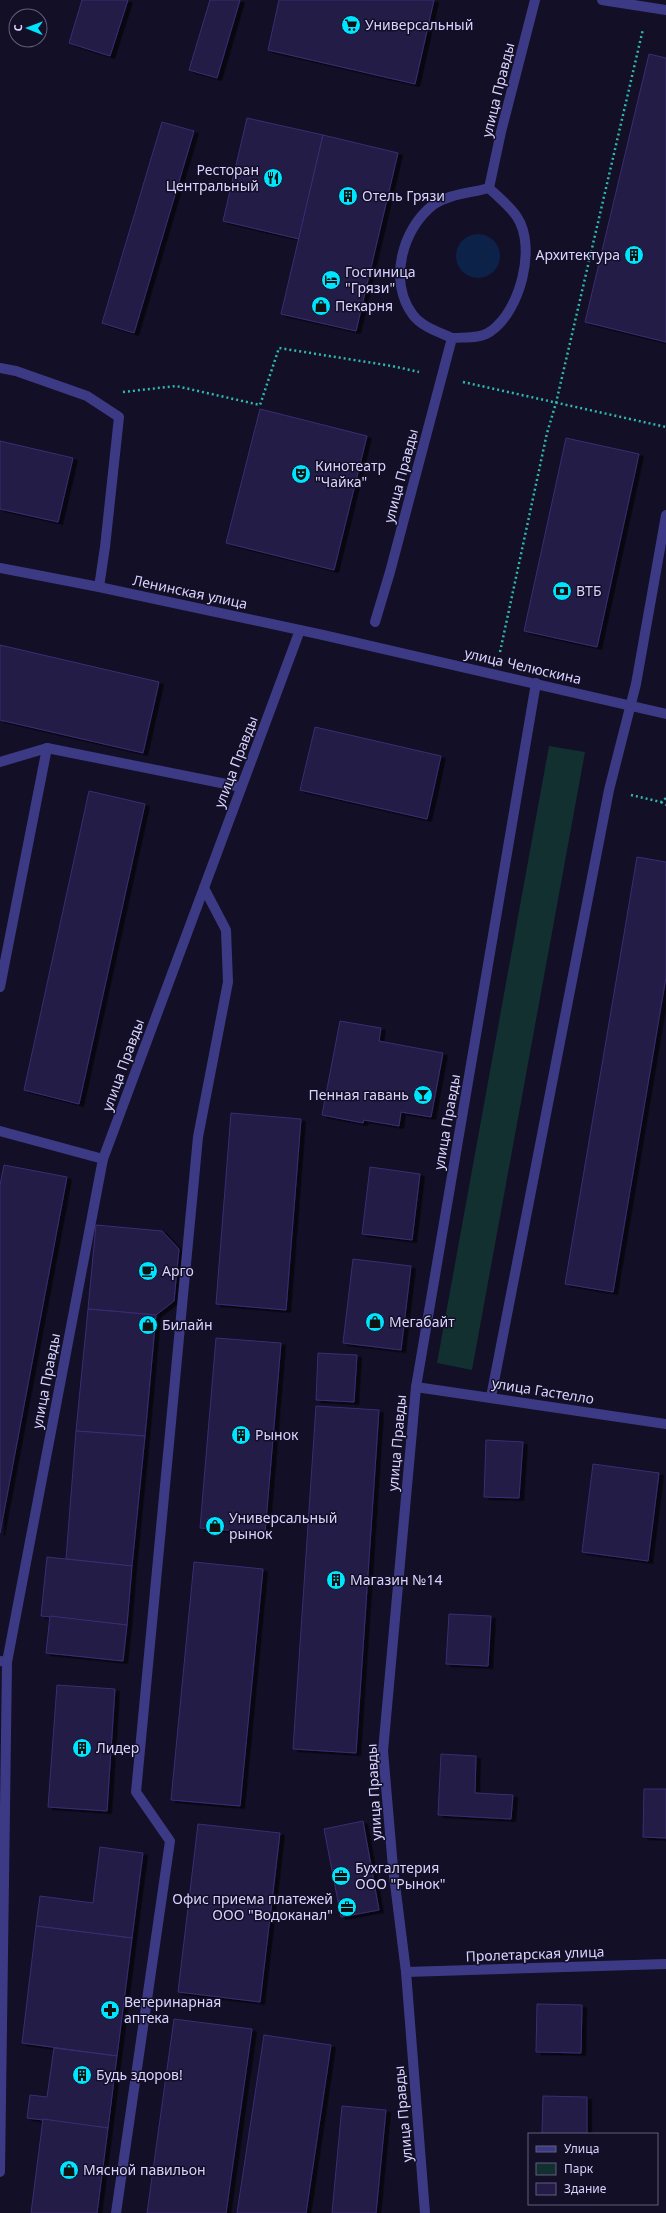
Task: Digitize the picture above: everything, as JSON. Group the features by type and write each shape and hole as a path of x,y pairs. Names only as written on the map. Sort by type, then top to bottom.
{"street":[{"name":"улица Правды","path":"489,188 501,132 535,0"},
{"path":"602,0 666,10"},
{"path":"489,188 517,217 526,239 524,272 512,310 491,332 474,337 452,338 429,328 413,315 400,290 401,260 410,230 434,205 454,197 489,188"},
{"name":"улица Правды","path":"375,622 390,572 452,338"},
{"path":"0,368 16,371 87,396 119,417 105,547 99,587"},
{"path":"491,1397 609,790 630,706 666,515"},
{"name":"Ленинская улица","path":"0,568 99,587 373,647"},
{"name":"улица Правды","path":"0,2172 4,1662 103,1159 300,630"},
{"name":"улица Челюскина","path":"373,647 536,683 666,714"},
{"name":"улица Правды","path":"425,2213 406,1972 393,1868 383,1751 416,1387 536,683"},
{"path":"0,987 47,748"},
{"path":"0,762 47,748 241,787"},
{"path":"116,2213 170,1841 136,1792 198,1137 228,982 226,930 204,888"},
{"path":"0,1131 103,1159"},
{"name":"улица Гастелло","path":"416,1387 666,1424"},
{"name":"Пролетарская улица","path":"406,1972 666,1964"}],"path":[{"path":"500,652 547,434 556,403 648,7"},
{"path":"87,396 176,386 260,405 278,348 392,366"},
{"path":"442,378 666,427"},
{"path":"609,790 661,802 666,805"},
{"path":"661,802 666,798"}],"green space":[{"path":"549,746 585,752 472,1370 437,1363"}],"water":[{"path":"474,234 482,234 487,235 494,240 499,247 499,265 494,272 487,277 474,278 466,275 459,268 456,260 456,252 459,244 466,237"}],"building":[{"path":"82,0 128,0 110,56 69,43"},
{"path":"210,0 240,0 217,78 189,70"},
{"name":"Универсальный","path":"279,0 434,0 415,84 268,50"},
{"name":"Архитектура","path":"649,54 666,58 666,342 585,322"},
{"name":"Ресторан Центральный","path":"247,118 323,135 299,239 223,221"},
{"path":"162,122 194,131 134,333 102,323"},
{"name":"Отель Грязи","path":"323,135 398,153 356,331 281,314"},
{"name":"Кинотеатр \"Чайка\"","path":"260,409 367,436 334,570 226,543"},
{"path":"566,438 639,454 597,647 524,631"},
{"path":"0,441 73,458 58,522 0,509"},
{"path":"0,645 159,682 143,753 0,720"},
{"path":"315,727 441,756 427,819 300,790"},
{"path":"89,791 145,804 79,1104 24,1090"},
{"path":"637,857 666,862 666,977 613,1292 565,1284"},
{"path":"340,1021 381,1028 379,1041 443,1053 431,1117 401,1112 399,1126 364,1120 363,1123 322,1115"},
{"path":"231,1113 301,1119 286,1310 216,1304"},
{"path":"4,1165 67,1177 0,1533 0,1185"},
{"path":"370,1167 420,1174 412,1240 362,1234"},
{"path":"96,1225 162,1231 179,1249 174,1301 156,1315 88,1309"},
{"name":"Мегабайт","path":"353,1259 411,1266 401,1350 343,1343"},
{"path":"88,1309 156,1315 145,1436 76,1431"},
{"name":"Рынок","path":"216,1338 281,1343 265,1533 200,1528"},
{"path":"318,1353 357,1355 354,1402 316,1400"},
{"name":"Магазин №14","path":"316,1406 379,1410 356,1753 293,1749"},
{"path":"76,1431 145,1436 132,1566 66,1559"},
{"path":"486,1440 523,1442 519,1498 484,1497"},
{"path":"593,1464 659,1473 648,1561 582,1552"},
{"path":"47,1557 132,1566 127,1625 41,1616"},
{"path":"194,1562 263,1569 240,1806 171,1800"},
{"path":"449,1614 491,1616 488,1666 446,1664"},
{"path":"50,1616 127,1625 123,1661 46,1653"},
{"name":"Лидер","path":"57,1685 115,1689 107,1811 48,1807"},
{"path":"441,1754 476,1756 475,1793 513,1795 511,1819 438,1815"},
{"path":"644,1789 666,1789 666,1838 643,1837"},
{"path":"363,1821 379,1910 341,1917 324,1829"},
{"path":"198,1824 280,1833 260,2002 178,1992"},
{"path":"100,1847 143,1853 132,1938 36,1926 40,1896 93,1903"},
{"path":"36,1926 132,1938 117,2056 22,2043"},
{"path":"537,2004 582,2005 581,2053 536,2052"},
{"path":"174,2019 252,2029 226,2213 147,2213"},
{"path":"264,2035 331,2045 306,2213 237,2213"},
{"name":"Будь здоров!","path":"54,2048 117,2056 108,2128 27,2118 30,2095 47,2097"},
{"path":"543,2096 587,2097 587,2133 542,2133"},
{"path":"342,2106 386,2110 376,2213 332,2213"},
{"name":"Мясной павильон","path":"43,2119 108,2128 97,2213 31,2213"}],"place":[{"name":"Универсальный","path":"351,25"},
{"name":"Ресторан Центральный","path":"273,178"},
{"name":"Отель Грязи","path":"348,196"},
{"name":"Архитектура","path":"634,255"},
{"name":"Гостиница \"Грязи\"","path":"331,280"},
{"name":"Пекарня","path":"321,306"},
{"name":"Кинотеатр \"Чайка\"","path":"301,474"},
{"name":"ВТБ","path":"562,591"},
{"name":"Пенная гавань","path":"423,1095"},
{"name":"Арго","path":"148,1271"},
{"name":"Мегабайт","path":"375,1322"},
{"name":"Билайн","path":"148,1325"},
{"name":"Рынок","path":"241,1435"},
{"name":"Универсальный рынок","path":"215,1526"},
{"name":"Магазин №14","path":"336,1580"},
{"name":"Лидер","path":"82,1748"},
{"name":"Бухгалтерия ООО \"Рынок\"","path":"341,1876"},
{"name":"Офис приема платежей ООО \"Водоканал\"","path":"347,1907"},
{"name":"Ветеринарная аптека","path":"110,2010"},
{"name":"Будь здоров!","path":"82,2075"},
{"name":"Мясной павильон","path":"69,2170"}]}
